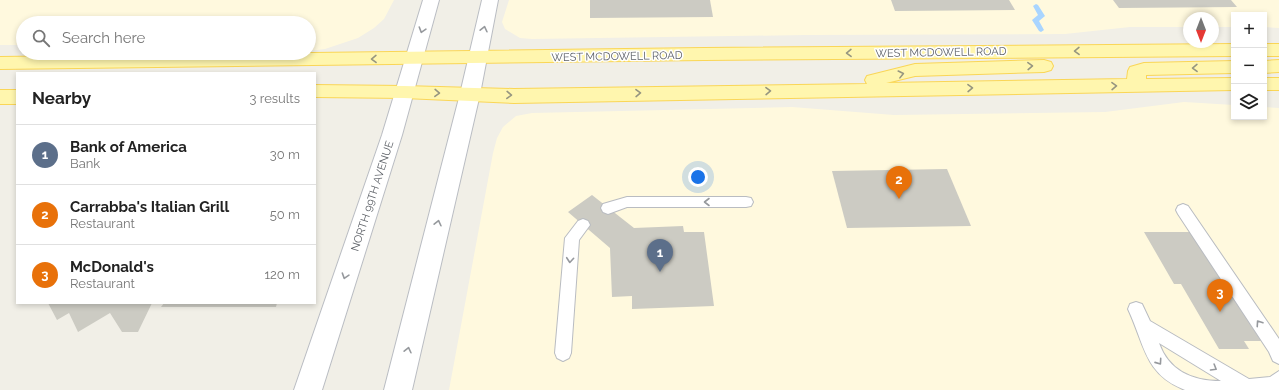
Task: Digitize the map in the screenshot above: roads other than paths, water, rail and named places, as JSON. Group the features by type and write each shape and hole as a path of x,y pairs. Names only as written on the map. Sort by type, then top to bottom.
{"main road":[{"name":"NORTH 99TH AVENUE","path":"308,390 392,134 431,0"},
{"path":"398,390 470,94 490,0"},
{"name":"WEST MCDOWELL ROAD","path":"316,60 1106,50 1231,50"},
{"path":"836,90 915,70 1090,64 1096,62 1106,50"},
{"path":"1267,50 1279,50"},
{"name":"WEST MCDOWELL ROAD","path":"0,63 310,60"},
{"path":"1267,67 1279,66"},
{"path":"1136,86 1137,71 1144,69 1231,67"},
{"path":"316,91 404,92 514,96 1231,84"},
{"path":"1267,84 1279,84"},
{"path":"0,97 16,97"}],"lane":[{"path":"608,208 627,202 746,202"},
{"path":"1183,210 1276,348 1279,356"},
{"path":"563,353 572,238 583,225"},
{"path":"1136,309 1156,359 1164,370 1177,379 1201,388 1219,389 1263,386 1274,384 1279,379"},
{"path":"1144,326 1247,387"}],"waterway":[{"path":"1036,6 1042,16 1035,20 1041,30"}],"place":[{"name":"Carrabba's Italian Grill","path":"899,199"},
{"name":"Bank of America","path":"660,272"},
{"name":"McDonald's","path":"1220,312"}]}
